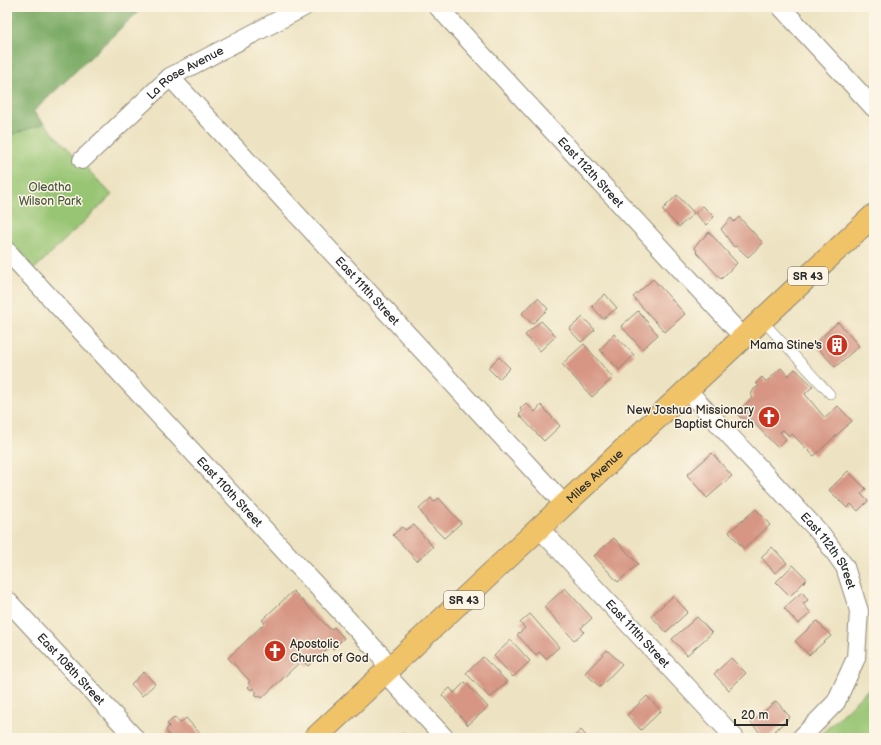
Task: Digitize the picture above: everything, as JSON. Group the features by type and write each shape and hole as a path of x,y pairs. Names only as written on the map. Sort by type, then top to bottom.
{"main road":[{"name":"Miles Avenue","path":"315,738 874,215"}],"street":[{"name":"La Rose Avenue","path":"82,160 170,77 304,7"},
{"name":"East 112th Street","path":"438,7 743,337"},
{"path":"781,7 874,108"},
{"name":"East 111th Street","path":"170,77 565,505"},
{"name":"East 110th Street","path":"7,251 381,655 393,682 446,738"},
{"name":"East 112th Street","path":"687,390 822,535 845,567 859,611 856,658 836,702 801,738"},
{"name":"East 111th Street","path":"540,529 734,738"},
{"name":"East 108th Street","path":"7,600 135,738"}],"lane":[{"path":"762,320 830,394"}],"green space":[{"path":"7,7 143,7 33,112 43,124 7,136"},
{"name":"Oleatha Wilson Park","path":"7,84 112,195 29,274 17,262 7,271"},
{"path":"874,684 874,738 817,738"}],"building":[{"path":"677,195 694,213 679,227 662,210"},
{"path":"703,206 714,217 706,225 695,213"},
{"path":"739,217 763,243 748,257 736,246 734,247 721,229 731,218 734,222"},
{"path":"709,232 737,263 721,279 696,252 697,251 694,247"},
{"path":"653,279 685,314 665,332 633,297"},
{"path":"605,294 617,308 603,319 592,306"},
{"path":"538,298 548,309 532,324 522,313"},
{"path":"638,311 658,335 642,349 621,326"},
{"path":"583,317 595,330 581,342 569,329"},
{"path":"541,321 556,336 540,351 525,335"},
{"name":"Mama Stine's","path":"838,322 859,346 835,367 814,344"},
{"path":"614,334 634,355 619,370 600,350"},
{"path":"584,344 613,378 592,397 562,364"},
{"path":"499,357 510,368 499,379 488,368"},
{"path":"781,368 788,376 795,369 813,386 805,394 825,418 838,406 852,421 814,456 792,434 789,436 783,430 780,432 786,439 777,447 752,421 740,417 736,413 753,397 751,395 754,389 759,386 756,383 762,377 766,382"},
{"path":"526,403 535,412 541,405 560,426 544,441 519,415 522,412 520,409"},
{"path":"712,453 732,476 707,498 687,475"},
{"path":"848,471 866,489 861,494 868,501 858,511 851,504 847,508 829,490"},
{"path":"431,498 434,502 439,498 461,523 444,538 427,521 419,509"},
{"path":"756,509 770,525 744,549 729,532"},
{"path":"414,525 433,547 417,561 393,535 402,527 405,530"},
{"path":"614,538 638,564 618,582 594,556"},
{"path":"772,547 787,563 775,573 761,557"},
{"path":"793,565 807,579 790,596 776,582"},
{"path":"565,588 592,618 581,628 584,632 574,640 544,607"},
{"path":"293,591 331,630 334,627 344,638 333,649 330,645 330,647 308,666 302,660 262,698 260,696 258,697 253,688 251,690 248,687 250,685 248,683 250,681 228,658 265,623 262,620"},
{"path":"802,592 808,600 803,604 811,613 798,624 784,608"},
{"path":"673,596 688,612 666,632 651,616"},
{"path":"530,614 559,647 546,659 539,652 536,655 517,635 525,628 520,623"},
{"path":"697,617 712,633 687,655 672,639"},
{"path":"817,621 831,636 809,655 795,641"},
{"path":"511,640 530,661 513,677 494,656"},
{"path":"607,650 622,664 600,687 585,673"},
{"path":"483,657 507,682 490,698 466,673"},
{"path":"731,658 746,673 729,690 714,674"},
{"path":"144,672 155,684 142,696 131,684"},
{"path":"465,682 488,707 468,725 442,695 450,688 454,693"},
{"path":"647,696 661,711 641,730 627,715"},
{"path":"776,701 790,717 767,738 765,738 751,723"},
{"path":"175,717 180,723 186,718 204,738 170,738 166,730 169,726 167,724"},
{"path":"581,730 588,738 572,738"},
{"path":"403,733 407,738 398,738"}],"place":[{"name":"Mama Stine's","path":"837,345"},
{"name":"New Joshua Missionary Baptist Church","path":"769,417"},
{"name":"Apostolic Church of God","path":"275,651"}]}
